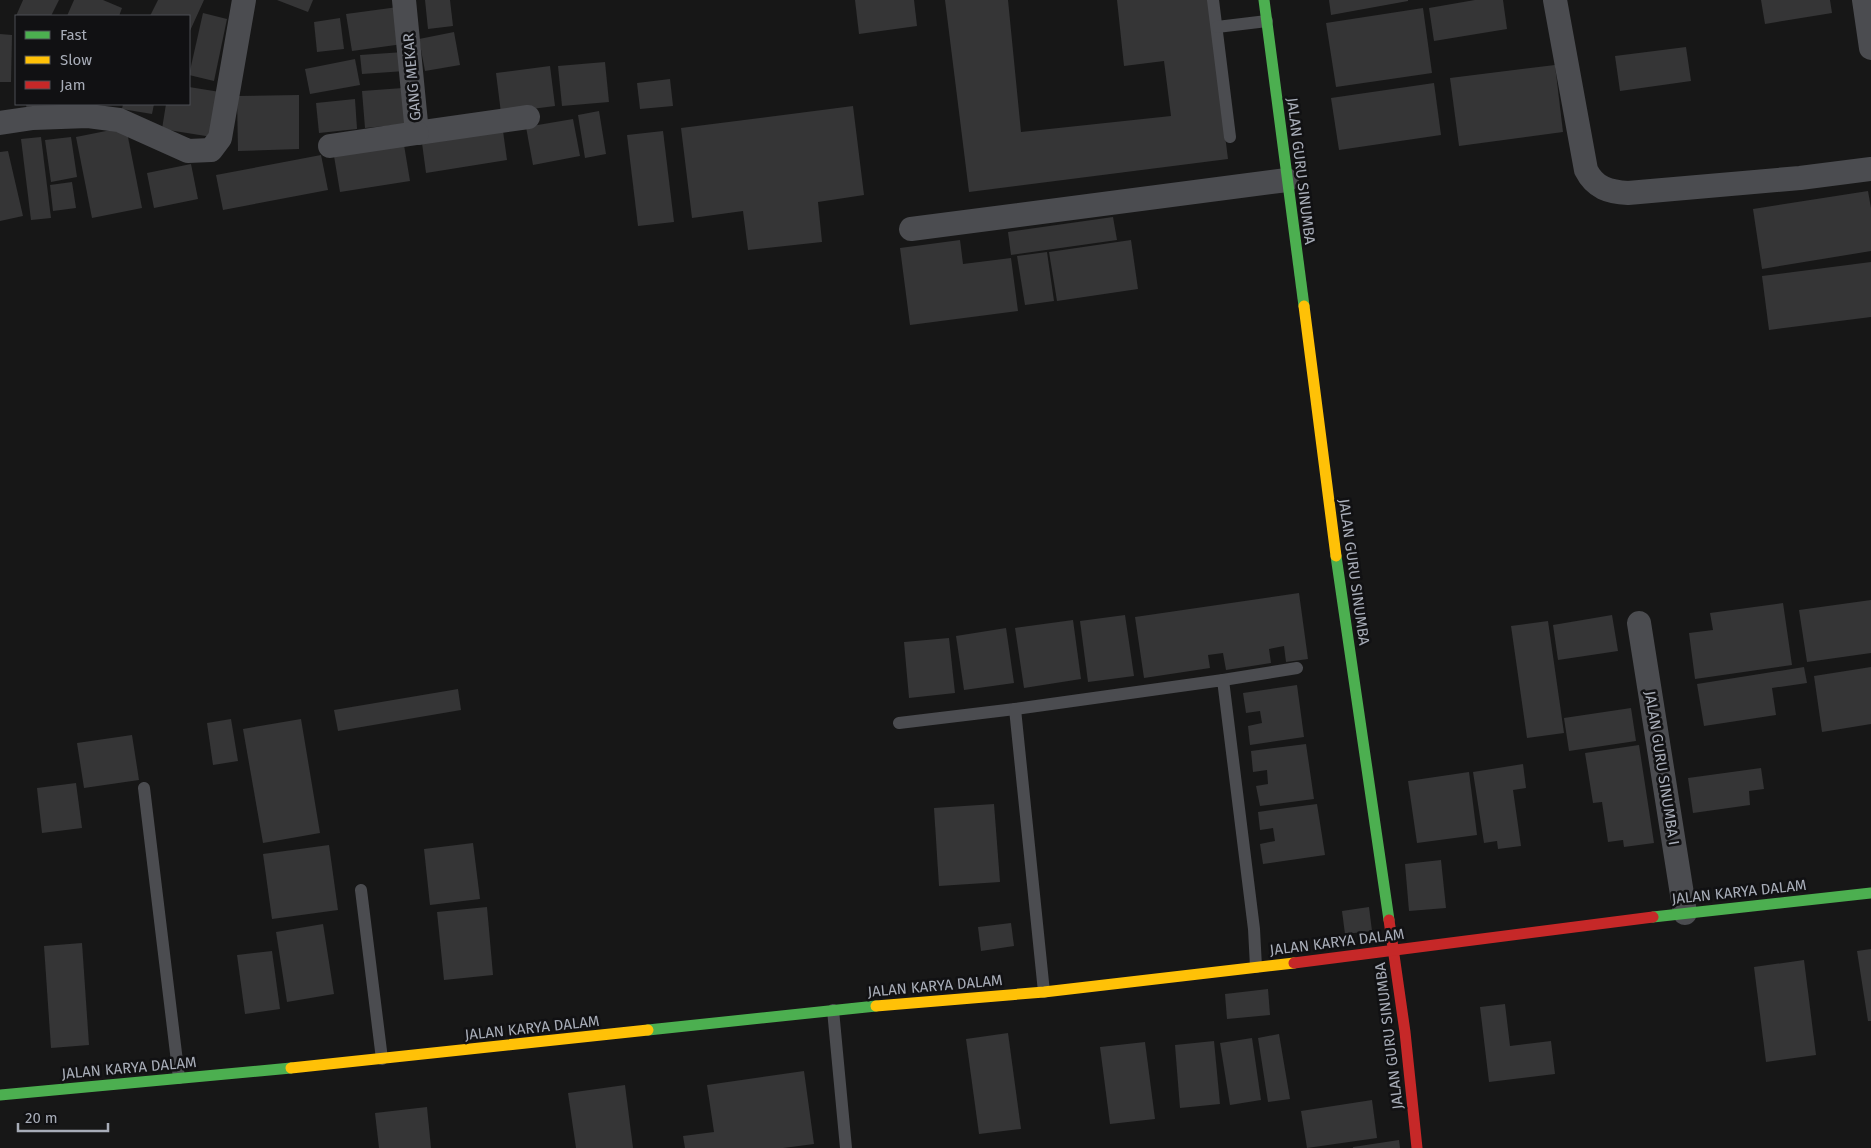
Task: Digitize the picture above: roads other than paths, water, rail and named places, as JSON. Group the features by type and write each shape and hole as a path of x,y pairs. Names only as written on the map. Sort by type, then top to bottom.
{"street":[{"path":"0,123 33,118 88,116 119,120 188,151 211,150 220,138 244,0"},
{"name":"GANG MEKAR","path":"404,0 417,133 528,117"},
{"name":"JALAN GURU SINUMBA","path":"1264,0 1341,593 1405,1032 1417,1148"},
{"path":"1554,0 1586,170 1590,179 1604,189 1628,193 1800,178 1871,169"},
{"path":"1864,0 1871,48"},
{"path":"330,146 417,133"},
{"path":"911,229 1287,180"},
{"name":"JALAN GURU SINUMBA I","path":"1639,623 1685,913"},
{"name":"JALAN KARYA DALAM","path":"0,1094 382,1060 832,1010 1044,992 1394,951 1685,913 1871,893"}],"lane":[{"path":"1213,0 1230,137"},
{"path":"1217,28 1267,21"},
{"path":"899,723 1015,709 1297,668"},
{"path":"1223,680 1252,919 1256,967"},
{"path":"1015,709 1044,992"},
{"path":"144,788 179,1078"},
{"path":"361,890 382,1060"},
{"path":"832,1010 846,1148"}]}
